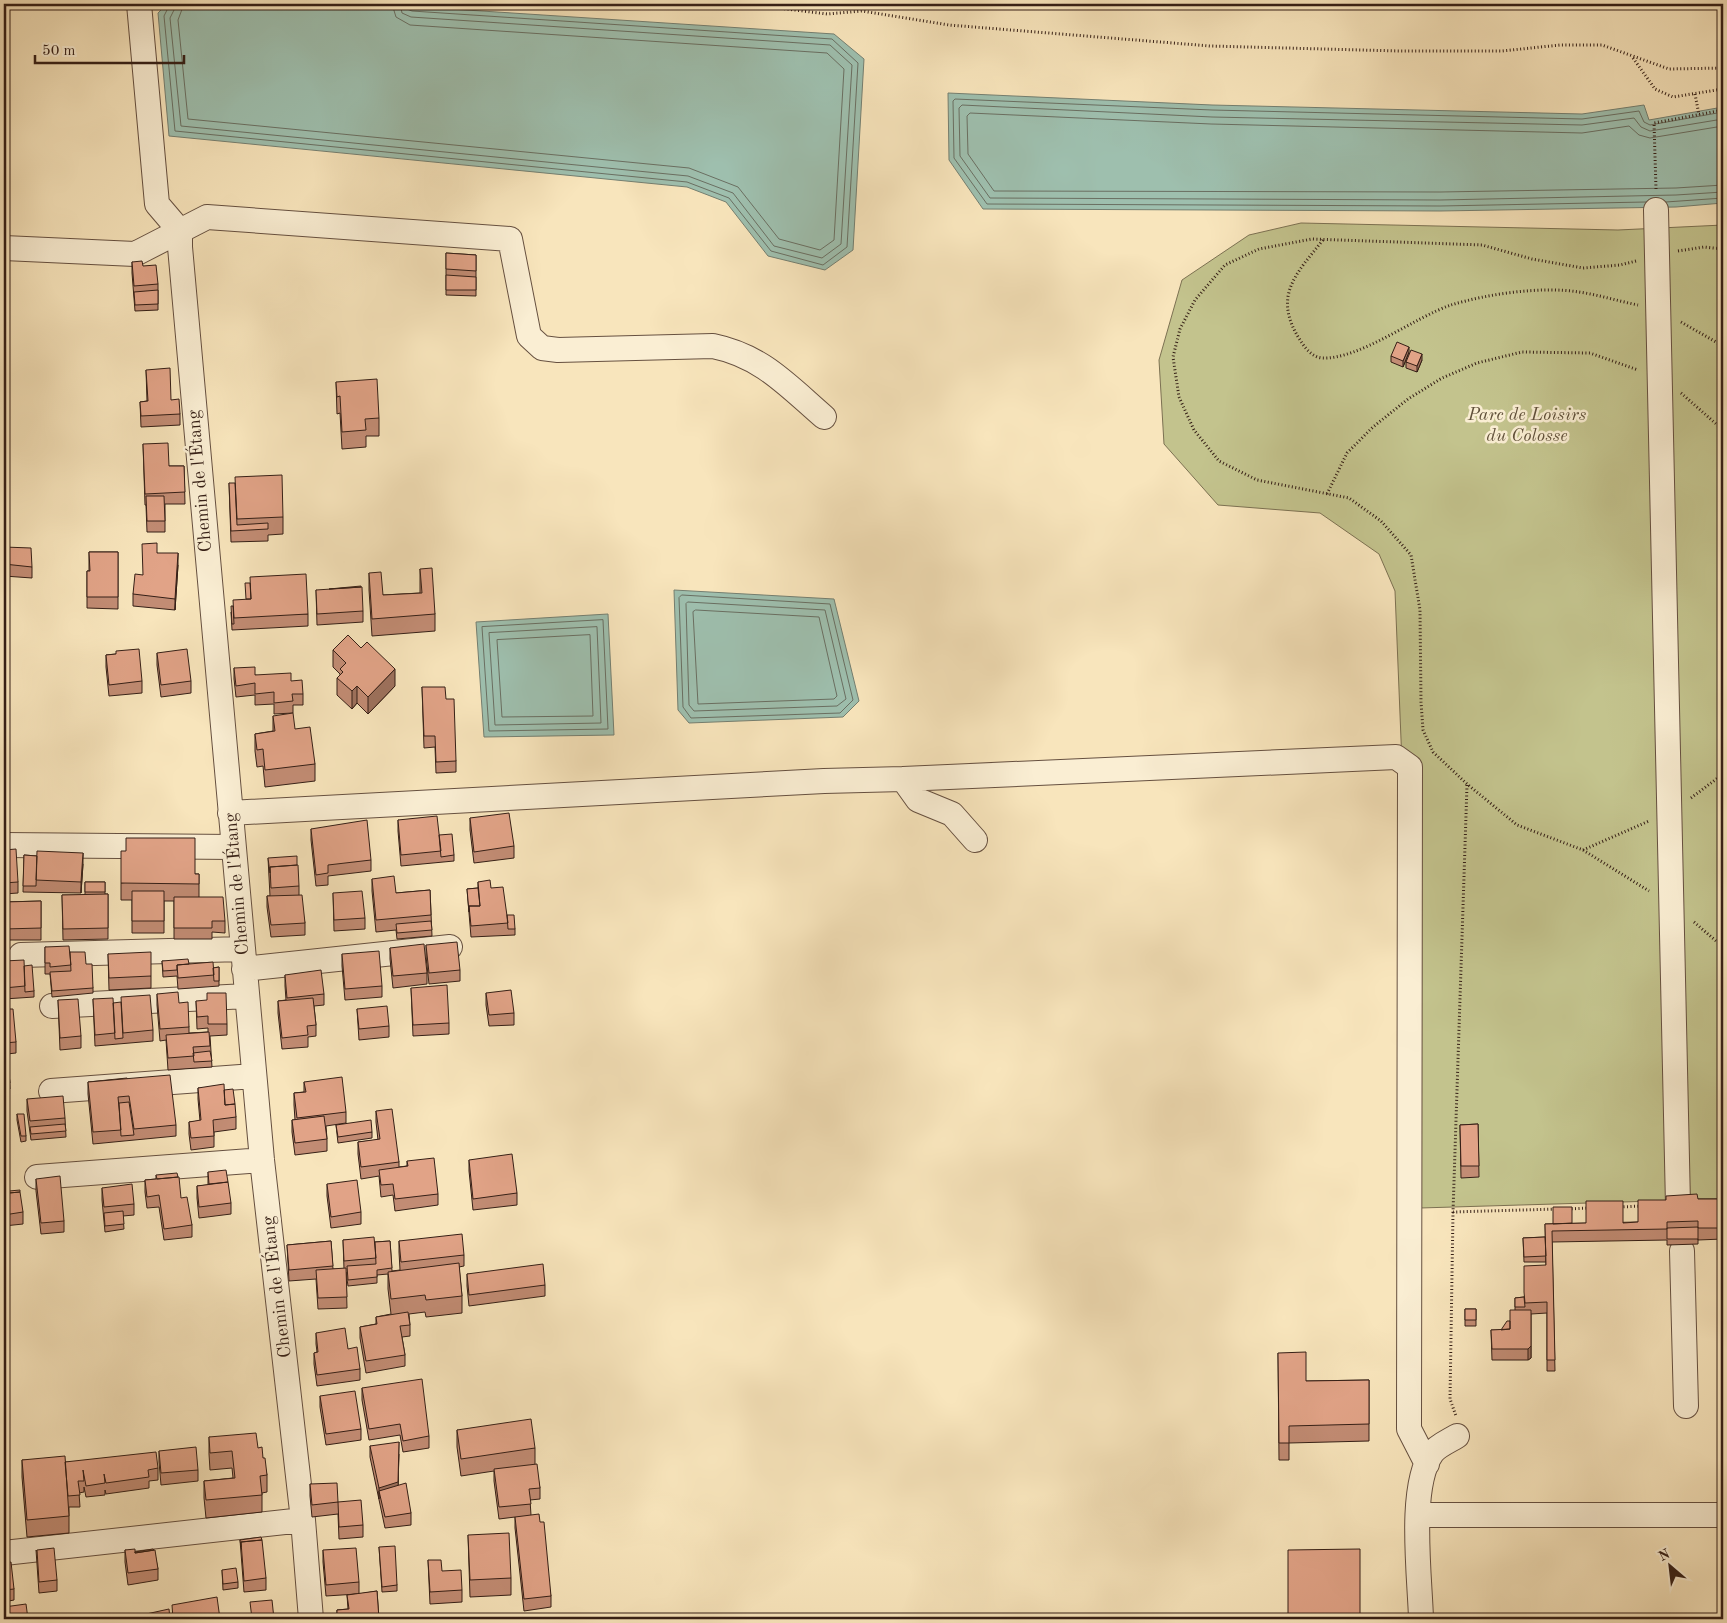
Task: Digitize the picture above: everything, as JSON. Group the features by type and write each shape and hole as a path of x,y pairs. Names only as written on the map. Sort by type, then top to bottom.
{"street":[{"path":"139,4 157,204 180,239"},
{"path":"1656,210 1660,310 1678,1205"},
{"path":"4,248 134,254 180,239 207,217 510,239 529,336 542,348 558,350 713,346 733,350 763,364 824,417"},
{"name":"Chemin de l'Étang","path":"180,239 254,1076 303,1520 311,1619"},
{"path":"230,813 824,781 1396,757 1410,768 1409,1429 1427,1464"},
{"path":"903,779 918,800 952,814 975,840"},
{"path":"4,844 233,846"},
{"path":"21,955 244,959 450,947"},
{"path":"52,1006 247,996"},
{"path":"51,1091 254,1076"},
{"path":"37,1177 262,1160"},
{"path":"1682,1251 1686,1406"},
{"path":"1421,1619 1418,1516 1421,1476 1432,1452 1457,1428"},
{"path":"1418,1516 1723,1515"},
{"path":"4,1553 303,1520"}],"path":[{"path":"746,4 827,14 862,11 949,25 1210,46 1398,51 1502,51 1560,45 1602,45 1633,58 1668,69 1723,68"},
{"path":"1633,58 1655,89 1673,96 1723,89"},
{"path":"1695,94 1699,115"},
{"path":"1656,210 1654,123 1723,110"},
{"path":"1723,249 1704,247 1658,255 1620,265 1583,268 1532,259 1482,246 1312,239 1259,249 1225,265 1195,300 1180,328 1173,357 1180,397 1194,430 1218,461 1258,480 1349,498 1381,521 1411,554 1420,610 1420,702 1423,730 1433,752 1467,784 1517,825 1582,850 1672,906 1712,935 1723,947"},
{"path":"1324,240 1300,268 1287,292 1288,314 1295,333 1306,350 1320,358 1339,356 1368,345 1452,305 1506,294 1542,290 1578,292 1660,310 1723,346"},
{"path":"1327,494 1347,453 1372,427 1415,395 1442,378 1477,363 1522,352 1590,353 1661,379 1692,400 1723,430"},
{"path":"1457,1428 1450,1399 1453,1212 1467,784"},
{"path":"1619,1207 1678,1205"},
{"path":"1453,1212 1590,1208"}],"green space":[{"name":"Parc de Loisirs du Colosse","path":"1301,223 1618,230 1723,225 1723,1199 1420,1208 1395,591 1379,554 1320,513 1218,505 1164,444 1159,360 1182,280 1249,235"}],"water":[{"path":"167,4 374,4 834,34 864,59 853,250 825,270 768,256 726,202 687,187 169,136 158,13"},
{"path":"948,93 1212,105 1582,114 1644,105 1649,120 1723,107 1723,203 1676,207 1440,211 983,209 949,160"},
{"path":"674,590 834,599 859,701 843,717 689,723 678,710"},
{"path":"608,614 614,735 484,737 476,622"}],"building":[{"path":"446,253 476,255 476,271 446,269"},
{"path":"142,261 143,266 156,265 158,284 134,286 132,262"},
{"path":"446,275 476,277 476,290 446,290"},
{"path":"158,290 158,304 135,305 134,292"},
{"path":"1397,342 1409,347 1403,361 1391,356"},
{"path":"1411,350 1422,354 1417,366 1406,362"},
{"path":"170,368 171,400 179,399 180,414 141,416 140,402 148,401 146,370"},
{"path":"377,379 379,418 365,419 366,430 342,432 340,396 337,397 336,382"},
{"path":"168,443 169,466 184,466 185,492 145,494 143,444"},
{"path":"282,475 283,517 237,519 235,477"},
{"path":"229,483 235,483 237,525 268,523 268,529 231,531"},
{"path":"146,496 164,496 165,521 147,521"},
{"path":"157,543 157,553 178,553 175,599 133,594 135,574 143,575 142,544"},
{"path":"4,547 31,548 32,567 4,564"},
{"path":"89,552 118,552 118,597 87,597 87,571 90,571"},
{"path":"432,568 435,614 372,619 369,573 381,572 383,595 422,593 420,569"},
{"path":"306,574 308,614 234,618 233,600 251,599 250,577"},
{"path":"245,583 250,583 251,599 246,599"},
{"path":"361,586 361,587 329,589"},
{"path":"362,587 363,611 317,614 316,590"},
{"path":"231,606 233,606 234,624 232,624"},
{"path":"348,635 361,648 367,642 395,669 368,697 357,686 352,691 337,678 343,672 340,669 346,663 333,650"},
{"path":"139,649 142,681 109,685 106,655 116,654 116,651"},
{"path":"187,649 191,681 161,685 157,653"},
{"path":"255,667 255,675 291,673 291,681 302,680 303,694 292,694 293,701 274,703 274,692 255,694 255,683 236,686 234,668"},
{"path":"422,687 445,687 446,699 454,699 456,761 436,762 435,736 424,736"},
{"path":"293,713 295,729 310,727 315,764 265,770 263,749 257,750 255,734 275,731 273,716"},
{"path":"509,813 514,846 474,852 470,818"},
{"path":"437,816 441,851 401,855 398,820"},
{"path":"367,820 371,860 328,865 328,873 316,875 311,829"},
{"path":"452,834 454,855 441,857 439,835"},
{"path":"126,838 195,838 195,874 199,874 199,884 121,883 121,851 126,851"},
{"path":"16,849 18,882 4,883 4,850"},
{"path":"37,851 83,853 81,882 36,880"},
{"path":"24,855 37,856 36,886 23,886"},
{"path":"297,856 297,865 270,867 270,873 268,858"},
{"path":"298,865 299,886 271,888 270,867"},
{"path":"394,876 396,893 430,890 431,915 376,920 372,879"},
{"path":"490,880 491,888 503,887 508,923 471,926 469,906 480,906 478,882"},
{"path":"85,882 105,882 105,892 85,892"},
{"path":"478,888 480,906 469,906 469,912 467,889"},
{"path":"132,891 164,891 164,921 132,921"},
{"path":"362,891 365,918 334,920 333,893"},
{"path":"108,894 108,928 63,929 62,895"},
{"path":"302,895 305,923 271,925 267,896"},
{"path":"174,897 223,897 225,921 212,921 212,928 174,928"},
{"path":"41,901 41,928 4,929 4,902"},
{"path":"507,915 514,915 515,929 508,929"},
{"path":"431,921 432,930 397,933 396,924"},
{"path":"457,942 460,970 429,973 426,945"},
{"path":"424,944 427,973 393,976 390,948"},
{"path":"69,946 71,965 50,967 50,963 45,963 45,947"},
{"path":"379,951 382,986 345,989 342,954"},
{"path":"70,952 85,952 86,964 92,964 93,988 52,991 50,972 71,971"},
{"path":"151,952 151,976 109,978 108,954"},
{"path":"188,959 189,964 177,965 177,970 163,971 162,961"},
{"path":"24,960 25,986 4,988 4,961"},
{"path":"213,962 214,975 178,978 177,965"},
{"path":"32,965 34,991 25,992 24,966"},
{"path":"219,967 219,981 214,981 213,968"},
{"path":"321,970 324,994 287,998 285,975"},
{"path":"447,985 449,1023 413,1025 411,988"},
{"path":"511,990 514,1013 489,1015 486,993"},
{"path":"178,992 179,1003 188,1002 189,1027 160,1029 157,994"},
{"path":"207,993 226,993 227,1024 208,1024 208,1016 197,1017 196,1001 207,1000"},
{"path":"150,995 153,1030 123,1033 121,997"},
{"path":"113,998 115,1033 95,1035 93,999"},
{"path":"313,998 316,1025 307,1026 308,1035 282,1038 278,1001"},
{"path":"78,999 81,1036 60,1038 58,1000"},
{"path":"121,1002 123,1038 115,1039 113,1003"},
{"path":"387,1006 389,1026 359,1029 357,1009"},
{"path":"4,1009 13,1009 16,1042 4,1043"},
{"path":"209,1032 210,1046 193,1047 194,1056 168,1058 166,1035"},
{"path":"4,1049 6,1049 9,1069 4,1069"},
{"path":"210,1051 212,1061 194,1062 193,1053"},
{"path":"9,1074 10,1083 4,1084 4,1075"},
{"path":"170,1075 176,1125 134,1129 129,1096 118,1097 121,1130 93,1132 88,1082"},
{"path":"342,1077 346,1112 297,1118 294,1093 306,1092 304,1082"},
{"path":"224,1084 225,1105 235,1104 236,1117 213,1120 214,1136 191,1138 189,1122 201,1120 198,1088"},
{"path":"233,1089 235,1104 225,1105 224,1090"},
{"path":"63,1096 65,1118 30,1121 27,1099"},
{"path":"129,1102 134,1135 121,1136 119,1103"},
{"path":"4,1108 6,1108 9,1145 5,1145"},
{"path":"392,1109 399,1162 361,1167 358,1142 380,1139 376,1111"},
{"path":"17,1114 24,1114 26,1136 21,1136"},
{"path":"324,1116 327,1139 295,1143 292,1120"},
{"path":"371,1120 372,1132 338,1137 336,1125"},
{"path":"65,1124 66,1131 31,1134 30,1127"},
{"path":"1478,1124 1479,1166 1461,1166 1460,1125"},
{"path":"512,1154 517,1193 473,1199 469,1160"},
{"path":"434,1158 438,1194 395,1199 393,1184 381,1185 379,1170 408,1166 407,1161"},
{"path":"226,1170 228,1182 209,1184 208,1172"},
{"path":"177,1173 178,1177 157,1179 156,1175"},
{"path":"60,1176 64,1221 41,1223 36,1179"},
{"path":"179,1177 181,1198 187,1197 192,1225 164,1229 159,1195 147,1197 145,1180"},
{"path":"357,1180 361,1212 331,1217 327,1184"},
{"path":"228,1182 231,1203 199,1207 197,1186"},
{"path":"132,1184 134,1204 104,1207 102,1188"},
{"path":"4,1186 8,1186 9,1193 20,1192 23,1212 4,1215"},
{"path":"20,1190 20,1192 9,1193 9,1191"},
{"path":"1697,1194 1698,1199 1723,1199 1723,1228 1698,1228 1698,1221 1667,1222 1667,1229 1552,1231 1555,1360 1547,1360 1547,1302 1525,1303 1524,1292 1524,1266 1546,1265 1545,1224 1586,1223 1586,1201 1623,1201 1623,1223 1638,1222 1638,1200 1666,1200 1666,1196"},
{"path":"1553,1207 1572,1207 1572,1223 1553,1224"},
{"path":"123,1211 124,1224 105,1226 104,1213"},
{"path":"1698,1227 1698,1239 1667,1239 1667,1228"},
{"path":"462,1234 464,1255 401,1262 399,1241"},
{"path":"374,1237 376,1258 344,1261 343,1240"},
{"path":"1545,1237 1546,1256 1524,1257 1523,1238"},
{"path":"331,1241 333,1266 289,1270 287,1245"},
{"path":"390,1241 392,1268 377,1270 377,1277 348,1280 347,1266 376,1264 375,1242"},
{"path":"459,1263 462,1296 426,1300 425,1295 391,1299 388,1272"},
{"path":"543,1264 545,1285 469,1295 467,1274"},
{"path":"346,1268 347,1297 318,1298 316,1270"},
{"path":"1524,1297 1525,1307 1515,1307 1515,1298"},
{"path":"1465,1309 1476,1309 1476,1320 1465,1320"},
{"path":"1510,1310 1531,1310 1531,1346 1528,1349 1492,1349 1491,1330 1510,1329"},
{"path":"408,1312 410,1325 400,1326 405,1355 366,1361 360,1327 377,1324 376,1317"},
{"path":"1507,1321 1510,1321 1510,1329 1501,1330"},
{"path":"345,1328 348,1349 357,1347 360,1369 317,1375 314,1353 318,1352 316,1333"},
{"path":"1306,1352 1306,1381 1369,1380 1369,1424 1289,1426 1289,1443 1279,1443 1278,1353"},
{"path":"422,1379 429,1436 403,1441 400,1424 369,1429 362,1388"},
{"path":"355,1391 361,1429 326,1434 320,1396"},
{"path":"531,1419 535,1448 461,1459 457,1430"},
{"path":"256,1433 258,1448 262,1447 263,1458 265,1458 267,1475 260,1476 262,1495 206,1500 204,1481 235,1478 232,1451 210,1453 209,1437"},
{"path":"399,1442 398,1482 379,1488 370,1446"},
{"path":"196,1447 198,1470 161,1473 159,1451"},
{"path":"156,1452 158,1468 148,1470 149,1477 106,1483 104,1474 105,1483 86,1486 83,1470 84,1481 78,1481 80,1495 68,1496 65,1462"},
{"path":"65,1456 69,1516 27,1520 22,1460"},
{"path":"537,1464 540,1488 529,1489 531,1504 499,1507 494,1469"},
{"path":"337,1483 338,1502 312,1505 310,1484"},
{"path":"406,1483 411,1513 385,1517 379,1491"},
{"path":"361,1500 363,1525 339,1527 338,1502"},
{"path":"539,1514 540,1522 544,1522 551,1596 524,1599 515,1517"},
{"path":"509,1533 511,1578 470,1580 468,1535"},
{"path":"261,1537 262,1540 241,1542 241,1547 240,1540"},
{"path":"262,1540 266,1578 244,1581 241,1542"},
{"path":"395,1546 397,1585 382,1587 379,1547"},
{"path":"54,1548 57,1580 39,1582 37,1550"},
{"path":"356,1548 359,1582 326,1585 323,1550"},
{"path":"135,1549 135,1553 155,1550 158,1569 128,1573 125,1550"},
{"path":"1360,1549 1360,1619 1288,1619 1288,1550"},
{"path":"154,1550 135,1553 135,1552"},
{"path":"428,1560 441,1560 442,1571 461,1570 462,1590 430,1592"},
{"path":"11,1562 14,1589 4,1590 4,1563"},
{"path":"236,1568 238,1582 223,1584 222,1570"},
{"path":"377,1591 379,1619 337,1619 337,1610 349,1609 347,1595"},
{"path":"217,1597 220,1619 173,1619 172,1605"},
{"path":"272,1600 274,1619 252,1619 250,1602"},
{"path":"26,1604 28,1619 6,1619 4,1607"},
{"path":"169,1609 170,1619 128,1619 128,1618"}]}
